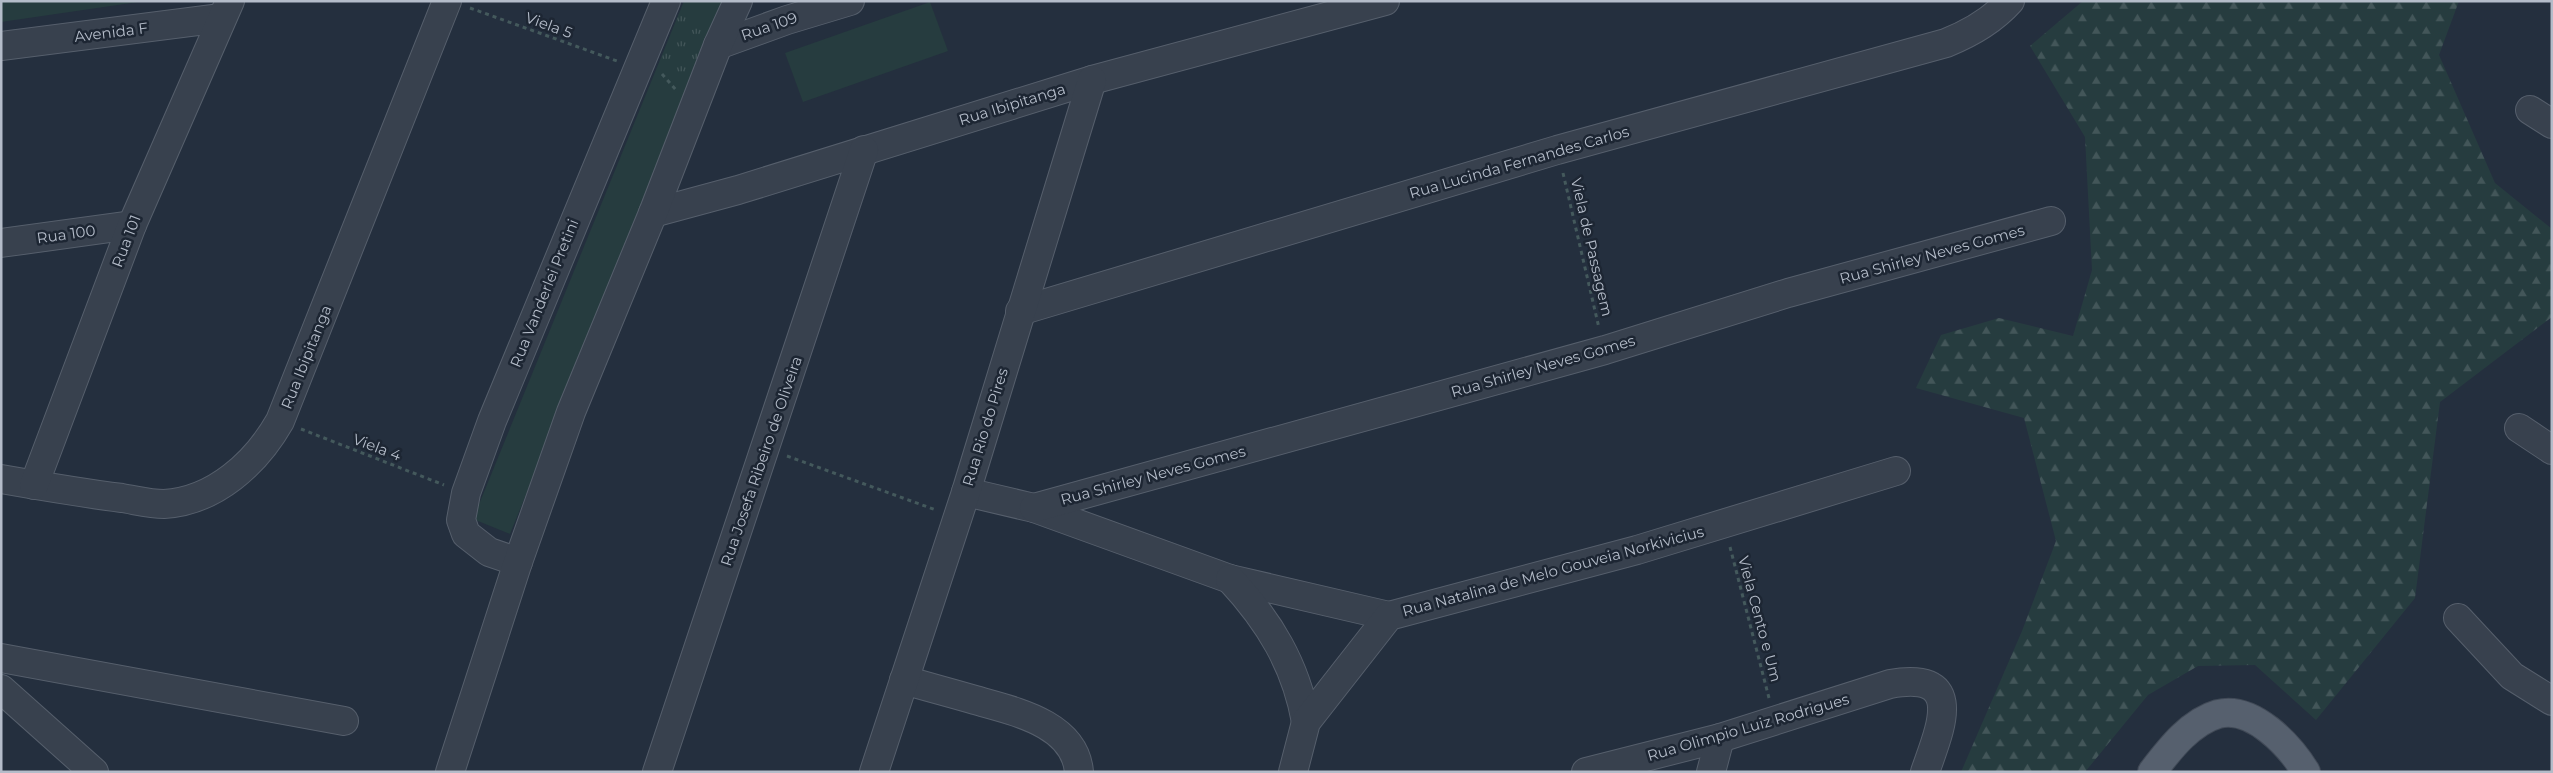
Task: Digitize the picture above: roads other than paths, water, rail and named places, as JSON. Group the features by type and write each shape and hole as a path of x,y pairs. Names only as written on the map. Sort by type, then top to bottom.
{"main road":[{"path":"2152,772 2176,743 2197,724 2219,714 2244,716 2271,730 2295,753 2306,772"}],"street":[{"name":"Rua Vanderlei Pretini","path":"518,562 489,552 466,534 461,520 466,493 499,403 666,1"},
{"path":"450,772 518,562 571,412 653,213 718,45 738,1"},
{"name":"Rua 109","path":"718,45 787,20 850,1"},
{"name":"Rua Lucinda Fernandes Carlos","path":"1020,311 1557,150 1946,43 1968,34 1989,21 2010,1"},
{"name":"Rua Ibipitanga","path":"653,213 738,190 1092,80 1378,2"},
{"name":"Rua Ibipitanga","path":"1,479 163,504 193,498 220,485 242,470 267,444 280,421 455,3"},
{"name":"Avenida F","path":"1,46 226,10"},
{"name":"Rua 101","path":"34,485 132,225 226,10"},
{"name":"Rua Rio do Pires","path":"874,772 958,518 1092,80"},
{"name":"Rua Josefa Ribeiro de Oliveira","path":"657,772 864,150"},
{"name":"Rua Shirley Neves Gomes","path":"1034,508 1604,350 1788,293 2051,221"},
{"name":"Rua 100","path":"1,243 132,225"},
{"path":"2518,428 2552,450"},
{"name":"Rua Natalina de Melo Gouveia Norkivicius","path":"1293,772 1306,722 1389,616 1637,550 1896,471"},
{"path":"966,492 1034,508 1230,579 1389,616"},
{"path":"1230,579 1257,608 1274,637 1301,693 1306,722"},
{"path":"2458,618 2512,676 2552,701"},
{"path":"1,658 344,721"},
{"path":"904,680 1029,716 1051,728 1068,743 1078,762 1079,772"},
{"name":"Rua Olimpio Luiz Rodrigues","path":"1586,772 1720,738 1890,684 1909,680 1925,683 1938,693 1944,707 1942,723 1926,772"},
{"path":"1,689 94,772"},
{"path":"1711,772 1720,738"}]}
